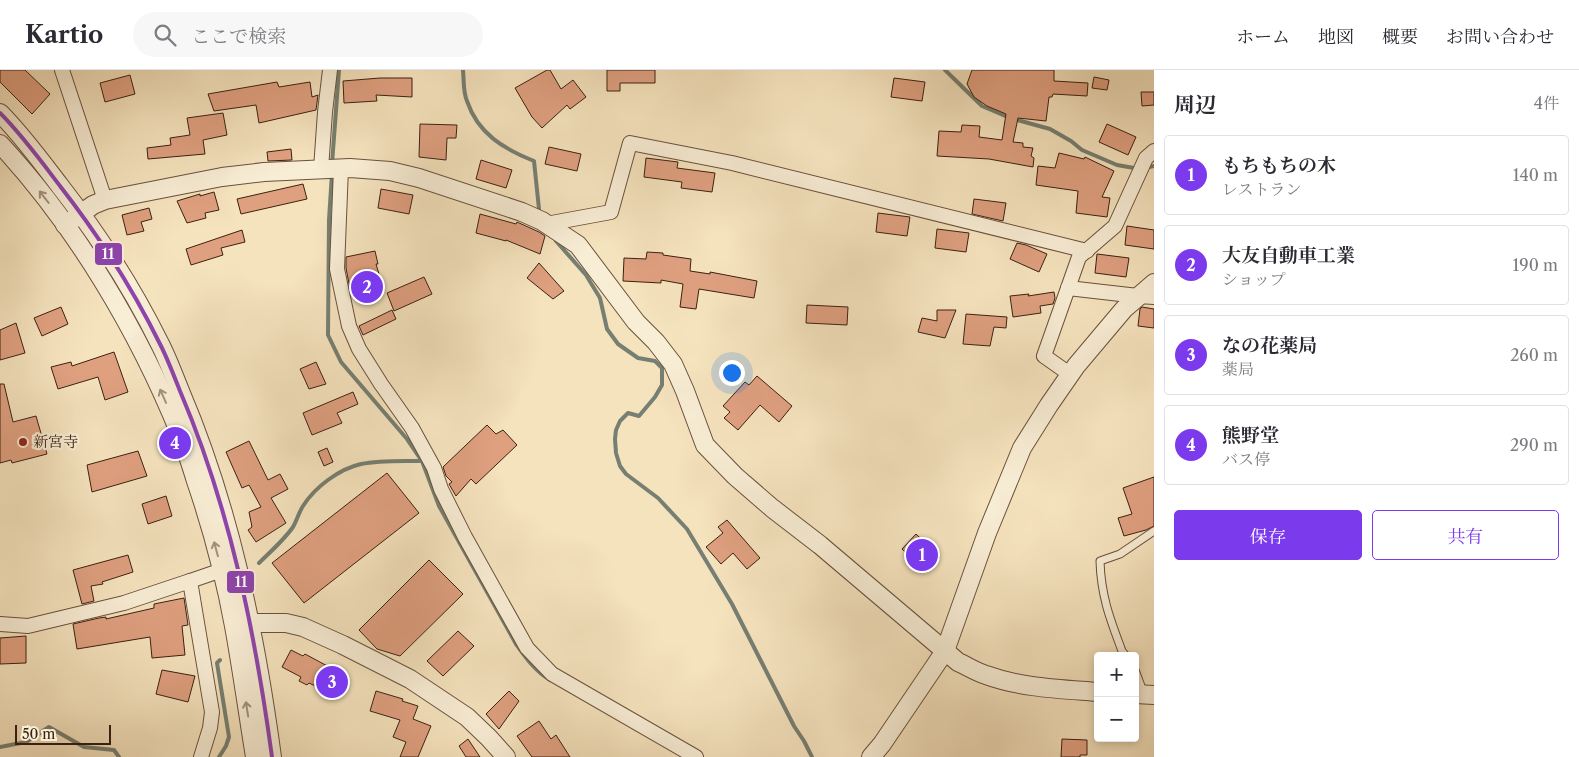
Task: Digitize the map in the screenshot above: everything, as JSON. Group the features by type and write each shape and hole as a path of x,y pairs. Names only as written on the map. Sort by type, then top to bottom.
{"street":[{"path":"62,70 105,200"},
{"path":"330,70 325,112 331,168 337,268 350,326 359,349 412,428 434,468 441,489 465,537 527,648 552,674 696,757"},
{"path":"0,113 82,213 131,290 162,347 208,462 223,511 250,623 272,757"},
{"path":"546,224 611,212 630,143 732,163 1087,250"},
{"path":"0,144 65,225 113,297 160,388 184,444 222,570 234,626 255,757"},
{"path":"1070,375 1044,356 1079,257 1115,226 1146,158 1154,151"},
{"path":"65,225 93,205 105,200 222,177 264,172 331,168 390,171 419,178 522,212 546,224 578,245 636,322 656,342 672,364 685,391 705,445 742,482 772,508 820,545 958,662 984,675 1009,682 1052,689 1094,692"},
{"path":"871,757 882,744 945,651 987,532 1022,448 1070,375 1124,309 1146,297 1154,282"},
{"path":"1068,288 1146,297"},
{"path":"0,624 28,626 124,603 222,570"},
{"path":"190,581 212,712 210,728 201,757"},
{"path":"250,623 286,623 303,627 410,679 467,717 506,757"}],"lane":[{"path":"1123,652 1108,612 1101,583 1100,561 1120,554 1154,531"},
{"path":"1139,681 1144,694"}],"building":[{"path":"0,70 25,70 50,94 32,114 0,82"},
{"path":"550,70 561,89 573,80 586,97 570,109 567,105 542,128 532,117 515,88"},
{"path":"607,70 655,70 655,83 620,83 620,91 607,91"},
{"path":"972,70 1054,70 1054,81 1088,83 1087,96 1053,94 1052,97 1049,97 1046,121 1018,118 1013,142 1023,143 1023,147 1033,148 1031,156 1034,158 1033,167 989,159 937,156 939,131 961,132 962,125 980,126 979,137 1002,140 1006,114 987,106 974,97 967,84"},
{"path":"130,75 135,94 105,102 100,83"},
{"path":"1094,77 1109,80 1107,90 1092,88"},
{"path":"412,78 412,97 376,95 377,101 344,103 343,81"},
{"path":"894,78 925,82 922,101 891,97"},
{"path":"277,82 279,87 310,82 312,97 318,95 316,110 259,123 256,105 214,111 208,94"},
{"path":"1141,92 1154,92 1154,105 1142,106"},
{"path":"223,113 227,135 203,140 205,154 148,159 147,148 171,145 170,138 190,135 187,118"},
{"path":"420,124 457,125 456,138 447,138 446,160 419,157"},
{"path":"1107,124 1136,137 1128,155 1099,142"},
{"path":"549,147 581,154 577,171 545,164"},
{"path":"291,149 292,160 268,161 267,152"},
{"path":"1059,153 1084,159 1085,157 1114,171 1102,197 1110,198 1107,217 1076,213 1078,191 1036,185 1038,166 1055,168"},
{"path":"646,158 678,162 677,168 715,173 712,192 681,188 682,182 644,177"},
{"path":"481,160 512,170 506,188 476,179"},
{"path":"303,184 307,199 241,214 237,199"},
{"path":"381,189 413,195 409,214 378,208"},
{"path":"214,192 219,210 205,213 206,218 187,223 177,201"},
{"path":"974,199 1006,203 1003,221 972,214"},
{"path":"149,208 152,219 141,222 144,231 127,235 122,215"},
{"path":"878,213 910,217 907,236 876,232"},
{"path":"480,214 516,224 517,222 545,236 540,254 506,240 476,233"},
{"path":"1127,226 1154,230 1154,249 1125,245"},
{"path":"937,229 969,233 966,252 935,248"},
{"path":"242,230 245,242 221,248 223,255 191,265 186,249"},
{"path":"1017,243 1047,254 1039,272 1010,259"},
{"path":"375,251 378,264 376,264 384,291 363,298 360,291 351,294 346,257"},
{"path":"647,252 663,253 663,255 691,259 690,271 710,274 710,272 757,281 754,298 699,289 696,309 680,307 683,284 661,280 661,283 623,281 624,258 646,259"},
{"path":"1097,254 1129,258 1126,277 1095,273"},
{"path":"539,263 564,291 553,299 527,278"},
{"path":"424,277 432,294 394,311 387,293"},
{"path":"1054,292 1053,304 1040,306 1041,313 1013,317 1010,296 1029,294 1028,296"},
{"path":"807,305 848,307 847,325 806,323"},
{"path":"61,307 68,324 42,336 34,318"},
{"path":"1142,307 1154,309 1154,328 1138,326 1140,309"},
{"path":"392,310 396,319 363,335 359,326"},
{"path":"937,310 956,310 945,338 918,332 922,318 937,321"},
{"path":"966,314 1007,317 1006,328 994,327 990,346 963,344"},
{"path":"16,323 25,353 0,360 0,330"},
{"path":"114,352 128,392 105,400 98,377 58,389 51,367 71,362 72,366"},
{"path":"316,362 326,384 309,389 300,369"},
{"path":"757,376 792,406 779,422 760,405 738,430 724,418 730,412 723,406 745,382 749,385"},
{"path":"0,384 4,384 13,422 36,416 47,454 12,463 11,460 0,463"},
{"path":"353,392 358,404 337,413 342,423 312,435 303,413"},
{"path":"487,425 496,434 503,430 517,445 476,484 471,479 456,496 449,484 452,482 446,476 443,467"},
{"path":"249,441 268,480 280,474 288,489 271,498 286,523 256,542 248,530 252,527 249,512 261,507 249,485 242,488 226,452"},
{"path":"327,448 333,462 324,466 318,452"},
{"path":"138,451 147,476 92,492 87,465"},
{"path":"387,473 419,513 304,603 272,563"},
{"path":"1154,477 1154,526 1124,536 1118,518 1132,514 1123,488"},
{"path":"166,496 172,516 148,524 142,504"},
{"path":"727,520 760,558 747,569 733,553 721,564 706,547 723,533 718,527"},
{"path":"916,534 940,557 926,571 902,549"},
{"path":"128,555 133,572 102,582 103,584 91,586 94,601 82,604 73,570"},
{"path":"429,560 463,594 400,656 377,649 359,630"},
{"path":"184,598 188,625 182,626 185,655 152,658 150,637 77,649 73,624 154,608 154,604"},
{"path":"458,631 474,646 443,676 427,661"},
{"path":"26,636 26,663 0,664 0,638"},
{"path":"291,650 303,656 305,654 346,676 336,695 309,683 307,685 299,681 301,677 282,667"},
{"path":"162,670 195,676 188,702 156,694"},
{"path":"376,691 403,699 402,701 418,706 413,719 431,726 418,757 400,757 406,742 393,737 400,720 370,711"},
{"path":"509,691 519,701 499,729 486,714"},
{"path":"539,721 551,739 556,735 570,757 532,757 517,736"},
{"path":"468,739 480,757 466,757 459,746"},
{"path":"1062,739 1087,740 1087,755 1061,757"}],"waterway":[{"path":"332,164 339,70"},
{"path":"463,70 464,90 472,113 478,123 493,139 512,151 534,161 539,209"},
{"path":"945,70 982,106 1010,118 1050,129 1082,150 1117,165 1134,168"},
{"path":"1145,168 1154,166"},
{"path":"332,173 329,220 328,335 341,362 407,439 422,461 439,506 516,644 535,668 550,680"},
{"path":"556,241 586,275 600,298 607,329 618,344 638,358 655,361 662,368 662,385 655,397 639,416 628,413 620,421 616,430 616,453 620,466 626,474 658,498 687,529 732,604 794,726 812,757"},
{"path":"259,563 289,532 302,508 314,492 336,474 361,464 391,461 422,461"},
{"path":"219,757 229,737 217,663 220,660"},
{"path":"0,747 26,742 49,727 84,747 114,750 119,757"}],"transit line":[{"name":"11","path":"0,113 38,158 102,244 139,304 169,362 198,435 227,525 249,617 272,757"}],"place":[{"name":"大友自動車工業","path":"367,287"},
{"name":"新宮寺","path":"23,442"},
{"name":"熊野堂","path":"175,443"},
{"name":"もちもちの木","path":"922,555"},
{"name":"なの花薬局","path":"332,682"}]}
